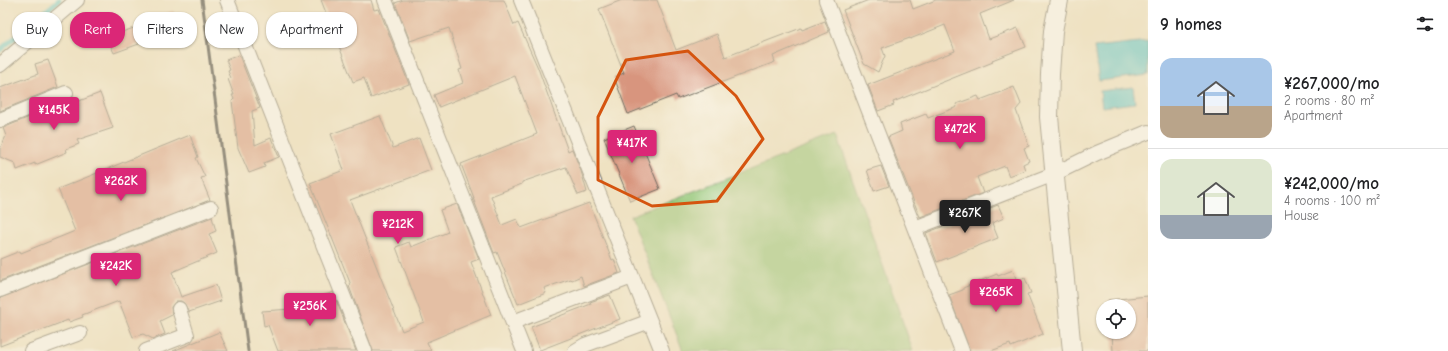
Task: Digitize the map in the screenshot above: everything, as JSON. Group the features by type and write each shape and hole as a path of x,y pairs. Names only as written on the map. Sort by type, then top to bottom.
{"street":[{"path":"0,66 77,0"},
{"path":"227,0 365,351"},
{"path":"385,0 524,351"},
{"path":"521,0 662,351"},
{"path":"826,0 962,351"},
{"path":"1059,0 1053,31 1050,74 1050,117 1054,174 1072,351"},
{"path":"0,120 66,93"},
{"path":"915,228 1054,174 1097,153 1148,132"},
{"path":"0,290 211,208"},
{"path":"513,322 632,277"},
{"path":"146,351 187,335 179,309"},
{"path":"575,351 650,321"},
{"path":"32,351 80,333"}],"highlighted area":[{"path":"688,51 736,96 763,139 717,201 652,206 598,180 598,117 626,60"}],"green space":[{"path":"837,135 913,351 683,351 630,216"}],"water":[{"path":"1148,41 1148,75 1099,81 1094,47"},
{"path":"1133,87 1135,103 1102,107 1100,91"}],"building":[{"path":"321,0 371,0 374,10 379,9 409,84 371,98 364,78 353,82 340,48 357,48 357,12 326,12"},
{"path":"403,0 504,0 514,25 518,23 538,68 568,151 572,149 581,171 587,192 578,195 566,167 522,182 522,184 491,196 502,225 517,219 521,228 589,203 612,260 614,259 619,273 584,286 581,276 572,280 571,279 544,288 546,293 518,304 497,252 494,253 461,164 537,134 515,76 439,107 434,95 463,83 459,70 462,69 449,28 410,41 395,3"},
{"path":"622,0 657,0 676,50 717,34 725,57 801,28 802,30 825,21 829,32 773,56 775,62 678,99 676,95 628,114 614,77 624,73 599,9"},
{"path":"869,0 910,0 913,9 936,0 1014,0 980,14 989,39 1018,28 1026,47 992,60 993,62 893,102 894,105 878,111 868,85 955,51 945,25 882,48 885,56 878,72 864,64 843,10"},
{"path":"133,28 133,46 114,53 112,48 125,48 125,31"},
{"path":"239,55 260,108 252,111 255,145 271,138 279,157 264,163 265,167 249,173 238,148 232,101 234,99 232,95 234,95 228,79 231,78 226,60"},
{"path":"48,60 58,87 0,111 0,88 38,74 35,64"},
{"path":"1014,87 1021,104 1016,110 1029,146 1024,148 1029,161 1023,164 1025,170 1009,176 1005,166 977,177 983,193 920,217 888,137 902,131 900,124 926,114 928,118 957,107 956,104 978,96 980,100"},
{"path":"100,93 113,128 77,140 79,144 66,149 67,152 35,165 35,163 17,170 15,163 0,157 0,149 6,136 3,128 63,103 66,106"},
{"path":"380,116 393,148 419,138 431,170 350,200 402,331 424,322 396,247 409,242 411,247 448,232 440,210 457,204 479,259 471,262 491,315 427,342 431,351 373,351 349,286 351,285 310,183 344,170 331,134"},
{"path":"634,126 660,189 630,201 604,138"},
{"path":"190,135 198,157 196,158 205,177 201,178 210,200 0,281 0,259 20,251 21,253 75,231 58,189"},
{"path":"881,166 889,186 874,191 867,170"},
{"path":"998,205 1004,218 992,223 998,238 937,262 926,233"},
{"path":"212,217 216,231 209,234 217,253 172,272 181,297 216,285 221,301 189,312 184,303 181,301 176,301 171,307 172,315 160,321 165,334 153,339 143,334 133,337 119,301 82,315 83,317 69,322 68,320 0,346 0,298"},
{"path":"1013,270 1017,281 1025,278 1031,293 1027,294 1043,334 1011,347 1010,344 991,351 970,351 949,295 997,274 998,276"},
{"path":"333,292 356,351 278,351 268,325 264,326 262,311 292,309"},
{"path":"610,295 620,319 540,350 531,327 591,304 590,302"},
{"path":"1148,296 1148,351 1113,351 1112,339 1136,339 1136,299 1118,299"},
{"path":"219,332 228,351 173,351"}],"waterway":[{"path":"0,50 59,0"}],"railway":[{"path":"202,0 248,351"}]}
